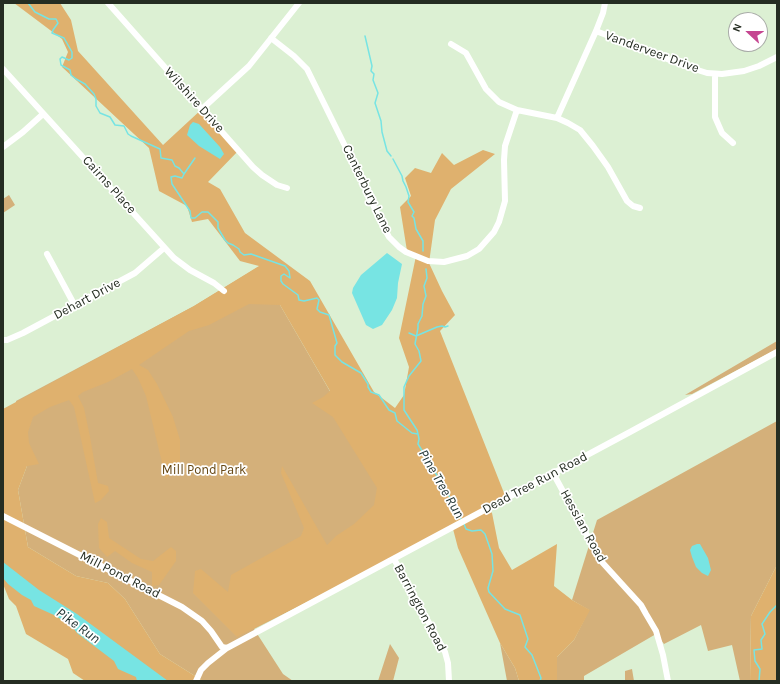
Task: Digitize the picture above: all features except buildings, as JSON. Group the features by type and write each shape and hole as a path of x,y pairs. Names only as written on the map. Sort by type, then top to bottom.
{"street":[{"name":"Wilshire Drive","path":"108,3 262,175 277,185 287,188"},
{"path":"202,109 249,66 299,3"},
{"path":"557,118 596,32 603,13 604,3"},
{"name":"Vanderveer Drive","path":"596,32 707,73 715,74 744,71 759,66 777,57"},
{"name":"Canterbury Lane","path":"271,38 294,56 307,69 389,237 406,252 428,260 444,262 467,256 479,249 494,232 499,222 505,201 505,146 516,110"},
{"path":"451,44 466,53 483,85 492,96 504,104 516,110 557,118 580,130 608,167 627,201 633,206 640,208"},
{"name":"Cairns Place","path":"3,68 164,248 184,266 224,291"},
{"path":"715,74 715,117 722,133 732,143"},
{"path":"3,146 23,132 43,114"},
{"name":"Dehart Drive","path":"3,340 7,340 23,333 134,273 164,248"},
{"path":"47,254 75,306"},
{"name":"Dead Tree Run Road","path":"196,681 208,663 226,648 460,524 777,352"},
{"name":"Hessian Road","path":"553,473 601,561 641,605 656,632 668,681"},
{"name":"Mill Pond Road","path":"3,516 186,609 202,621 222,647 226,648"},
{"name":"Barrington Road","path":"394,559 445,652 448,663 449,681"}],"green space":[{"path":"9,195 15,205 3,213 3,199"},
{"name":"Mill Pond Park","path":"258,267 419,545 254,629 283,674 293,681 203,681 160,654 125,599 108,583 76,576 28,547 18,490 27,466 16,401 194,306"},
{"path":"777,341 777,349 692,394 685,395"},
{"path":"777,421 777,565 751,616 750,681 740,681 732,645 708,651 701,625 664,644 656,634 584,676 584,681 557,681 557,657 574,640 589,610 572,600 597,520"},
{"path":"500,643 515,668 519,681 507,681"},
{"path":"390,644 399,658 393,681 378,681"},
{"path":"632,669 634,681 625,681 625,671"}],"shaded area":[{"path":"14,3 60,3 71,20 78,51 163,145 203,108 240,149 208,182 220,189 245,233 310,281 374,392 395,408 404,395 409,367 399,338 416,256 407,251 400,207 411,196 405,178 415,168 431,173 442,153 454,165 483,150 495,154 451,189 435,220 429,263 455,315 440,331 506,498 487,508 492,513 499,548 512,570 557,544 554,586 572,600 590,610 574,640 557,657 557,681 519,681 515,668 500,643 458,548 453,529 237,637 193,593 195,571 201,569 228,592 231,575 301,536 304,528 281,473 282,466 327,545 336,536 354,524 374,505 377,488 333,417 312,403 330,391 280,305 249,304 209,325 189,331 139,365 148,370 157,384 173,417 180,440 180,462 166,479 146,396 132,369 108,382 83,392 78,396 84,408 98,483 108,486 109,491 101,500 95,503 74,407 69,400 50,407 33,417 28,432 29,443 39,464 27,466 18,490 28,547 76,576 108,583 125,599 160,654 203,681 85,681 73,673 68,659 26,634 16,606 9,599 3,584 3,409 194,306 259,266 240,261 208,219 192,222 187,206 159,191 149,148 62,67 68,52 62,39"},
{"path":"101,518 107,522 109,538 141,559 153,561 171,547 176,551 176,561 159,585 152,586 152,572 132,563 115,551 107,557 99,548 98,524"},
{"path":"777,565 777,681 750,681 751,616"}],"water":[{"path":"193,122 199,124 220,147 224,154 220,159 199,146 187,135 190,125"},
{"path":"387,253 402,264 397,298 392,310 382,325 373,329 366,325 352,293 353,288 361,275"},
{"path":"700,544 708,558 711,570 708,576 696,567 692,557 690,550 692,546"},
{"name":"Pike Run","path":"3,562 39,590 77,614 168,681 137,681 136,677 118,669 114,661 77,633 72,626 54,615 34,606 31,600 8,584 3,578"}],"waterway":[{"name":"Pine Tree Run","path":"28,3 35,12 49,19 56,19 58,23 52,33 64,38 72,52 72,58 69,60 62,57 60,59 61,65 70,70 71,75 85,84 94,94 96,106 100,113 110,117 115,125 124,126 128,134 131,136 160,149 161,158 172,160 175,166 184,174 182,178 175,176 171,177 172,184 190,211 191,218 195,218 202,212 208,212 218,222 218,228 225,240 239,249 244,255 251,254 285,266 289,271 290,278 284,274 281,276 281,281 298,295 299,300 304,301 317,298 319,300 317,309 320,312 329,315 337,343 335,346 335,355 342,362 361,373 371,392 379,395 389,410 395,413 397,421 412,433 418,434 418,444 447,492 462,521"},
{"path":"365,36 372,66 371,71 374,74 373,80 378,93 375,103 381,121 387,151 391,156"},
{"path":"184,174 195,158"},
{"path":"393,159 402,176 409,196 408,202 414,212 412,216 414,218 416,229 423,241 423,251"},
{"path":"418,434 404,410 404,387 409,376 421,361 419,351 415,344 418,324 422,316 423,304 426,296 424,286 427,278 426,269"},
{"path":"409,333 416,336 437,327 448,326"},
{"name":"Pine Tree Run","path":"464,524 466,529 472,531 481,530 485,534 492,554 493,571 488,588 489,592 505,609 520,615 528,639 525,647 532,655 541,678 540,681 534,681"},
{"path":"759,681 760,669 755,661 754,650 762,649 761,640 765,634 762,624 777,605"}]}
